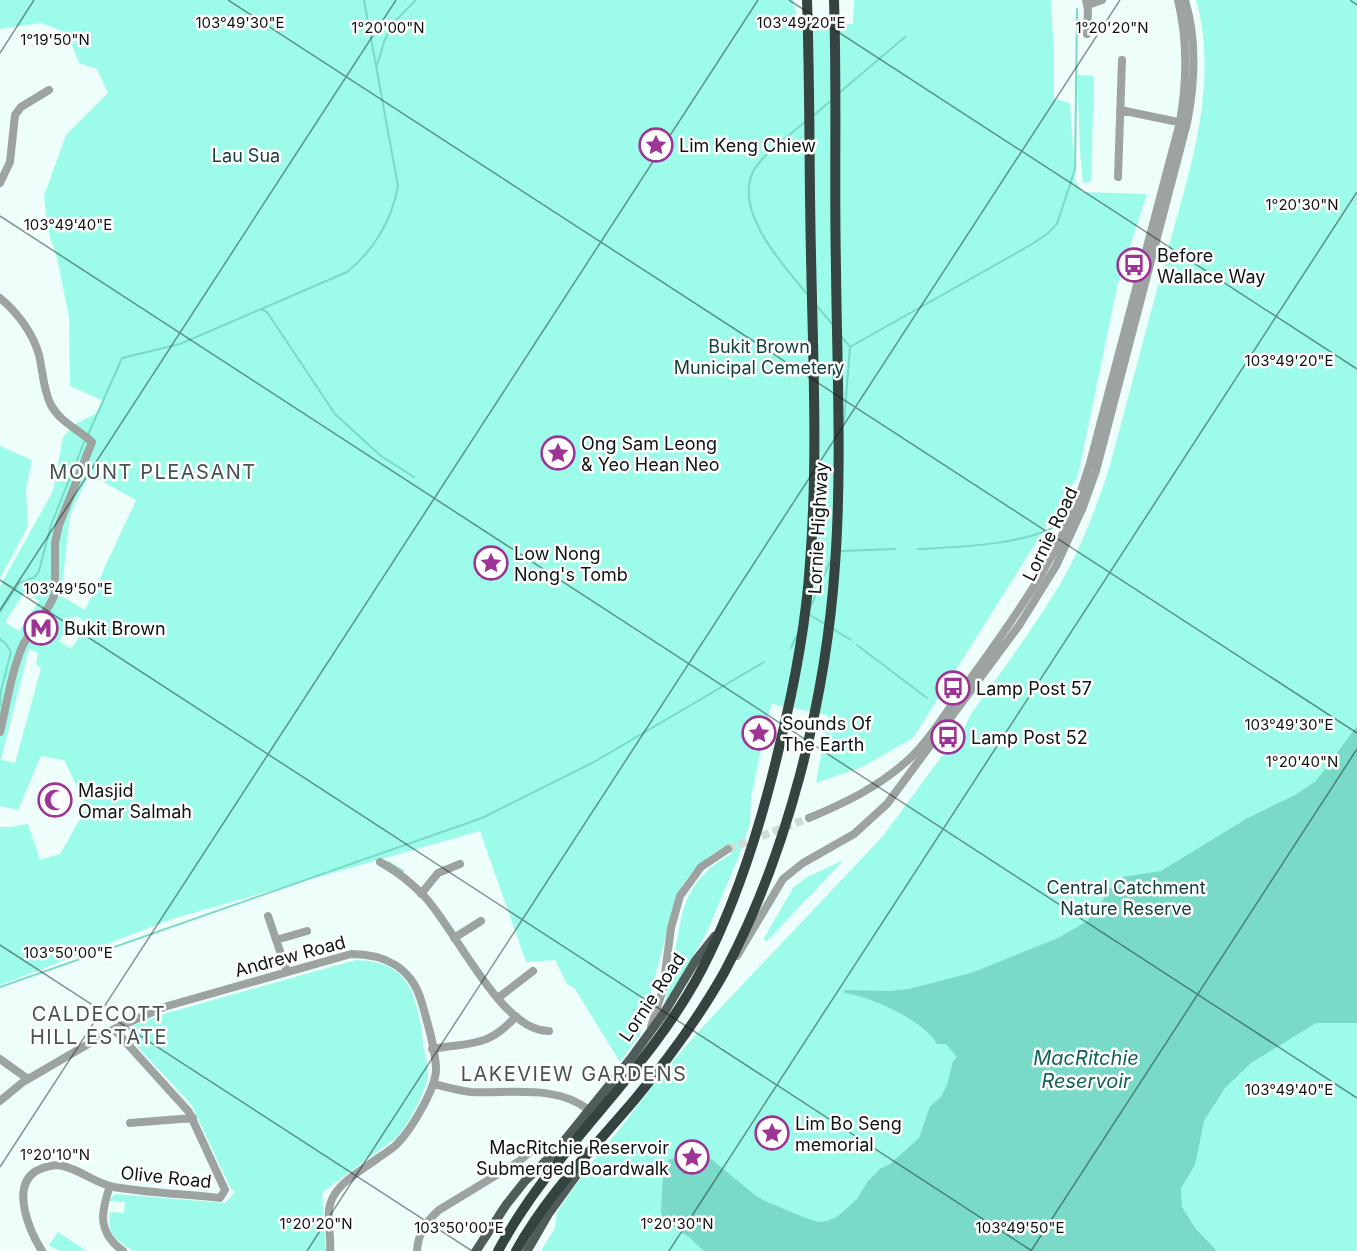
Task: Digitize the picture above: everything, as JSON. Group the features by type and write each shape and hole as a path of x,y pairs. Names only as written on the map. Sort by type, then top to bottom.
{"highway":[{"name":"Lornie Highway","path":"679,1009 702,969 755,841 796,674 805,616 813,507 814,431 807,0"},
{"name":"Lornie Highway","path":"635,1098 688,1029 723,974 760,897 788,816 821,676 829,620 838,509 834,0"},
{"path":"835,28 842,0"},
{"name":"Lornie Road","path":"498,1251 515,1219 559,1161 635,1070 679,1009"},
{"path":"516,1251 530,1226 571,1172 635,1098"}],"main road":[{"name":"Lornie Road","path":"476,1251 506,1205 555,1152 649,1035 696,960 720,929"},
{"path":"527,1251 549,1213 578,1172 634,1103 635,1098"}],"street":[{"path":"1087,34 1087,2 1102,0"},
{"name":"Lornie Road","path":"1178,0 1186,66 1184,123"},
{"name":"Lornie Road","path":"723,974 740,951 783,879 802,863 854,834 887,804 1020,624 1056,566 1083,507 1096,471 1113,394 1184,123 1194,72 1192,30 1185,0"},
{"path":"1118,177 1122,60"},
{"path":"0,183 10,162 15,114 21,107 49,90"},
{"path":"1120,110 1184,123"},
{"path":"0,298 27,327 38,353 50,404 69,426 92,442 64,507 59,525 55,543 55,592 21,650 0,732"},
{"name":"Lornie Road","path":"809,818 841,805 880,783 909,759 1032,593 1048,566 1084,486 1113,394"},
{"path":"649,1035 663,989 671,928 680,896 701,867 728,849"},
{"path":"380,862 407,878 421,894 498,998 527,1027 538,1032 549,1031"},
{"path":"421,894 438,873 460,864"},
{"path":"268,916 287,972"},
{"path":"454,938 481,921"},
{"path":"276,940 307,931"},
{"name":"Andrew Road","path":"0,1101 27,1079 114,1029 164,1007 351,954 367,954 383,958 408,974 417,988 436,1068 434,1084"},
{"path":"498,998 533,971"},
{"path":"432,1048 479,1042 492,1038 505,1029 516,1016"},
{"path":"114,1029 182,1101 193,1118 130,1123"},
{"path":"0,1059 27,1079"},
{"path":"330,1251 328,1214 334,1195 341,1186 396,1145 406,1134 434,1084 467,1092 546,1094 576,1101 589,1110"},
{"name":"Olive Road","path":"42,1251 23,1203 25,1186 32,1174 41,1168 61,1165 110,1186 220,1198 225,1185 193,1118"},
{"path":"417,1251 418,1238 423,1228 440,1210 518,1162 536,1147"},
{"name":"Olive Road","path":"110,1186 103,1225 109,1240 123,1251"}],"green space":[{"name":"Bukit Brown Municipal Cemetery","path":"0,0 793,0 799,24 853,24 854,0 1051,0 1054,99 1070,103 1075,181 1083,192 1147,194 1117,287 1078,476 913,738 862,767 816,783 828,715 772,704 751,797 750,823 739,856 707,932 664,1008 686,903 700,878 731,854 727,845 698,866 676,896 640,1034 620,1062 575,989 567,984 555,960 526,962 480,831 172,919 0,985 0,827 28,824 40,860 60,854 87,807 64,760 41,756 18,810 0,806 0,586 53,491 63,437 74,425 95,414 104,401 70,386 69,317 57,258 48,230 44,196 66,135 108,93 97,69 79,63 67,33 41,23 0,29","holes":["89,474 136,500 85,610 61,596 70,515","25,591 39,601 19,631 5,622","75,615 88,624 71,649 59,641","29,649 38,653 36,664 41,668 15,763 1,760"]},
{"name":"Central Catchment Nature Reserve","path":"1196,0 1357,0 1357,1251 541,1251 555,1228 557,1212 589,1166 663,1072 709,1020 883,836 942,756 960,736 971,714 1028,634 1068,570 1100,496 1110,465 1198,134 1205,66 1203,33"},
{"path":"1077,75 1094,76 1091,182 1083,183 1080,151"},
{"path":"0,446 32,460 26,489 28,526 0,579"},
{"path":"844,860 766,942 764,938 793,888 807,877"},
{"path":"356,960 389,967 408,984 418,1010 428,1073 413,1114 399,1135 322,1193 326,1251 133,1251 117,1239 111,1231 110,1212 124,1213 125,1202 110,1201 115,1194 225,1203 235,1192 231,1189 191,1104 130,1039 129,1032 132,1026 167,1013"},
{"path":"58,1232 85,1250 59,1251 49,1245"}],"water":[{"name":"MacRitchie Reservoir","path":"1357,726 1357,1023 1316,1023 1251,1063 1225,1088 1204,1121 1195,1165 1181,1188 1182,1207 1195,1228 1217,1251 704,1251 664,1220 661,1213 663,1177 669,1159 706,1155 765,1201 819,1222 837,1217 857,1199 868,1181 880,1169 890,1164 919,1138 930,1106 941,1097 947,1085 953,1061 957,1057 946,1044 937,1044 921,1026 909,1018 869,999 845,993 844,990 909,989 974,972 1058,938 1086,922 1099,907 1109,889 1123,877 1161,871 1246,819 1295,795 1316,781"}],"waterway":[{"path":"88,435 122,358 180,344 347,272 366,254 380,234 391,210 398,186 364,0"},
{"path":"377,65 392,24 416,0"},
{"path":"850,347 1027,247 1046,235 1057,224 1075,169 1077,9"},
{"path":"839,93 905,37"},
{"path":"814,115 833,99"},
{"path":"805,122 764,157 754,170 749,186 750,202 763,236 807,294"},
{"path":"817,306 832,324"},
{"path":"261,309 267,312 335,414 381,456 414,477"},
{"path":"841,336 850,347 844,422"},
{"path":"0,612 19,583 35,577 39,571 51,525 85,440"},
{"path":"918,549 992,544 1030,536 1061,523"},
{"path":"841,551 895,549"},
{"path":"811,606 831,559"},
{"path":"810,615 825,624"},
{"path":"833,629 851,640"},
{"path":"791,648 797,635"},
{"path":"0,639 11,652 1,691 0,706"},
{"path":"857,645 927,698"},
{"path":"0,987 482,818 594,762 764,662"},
{"path":"388,862 403,871"}],"tunnel":[{"path":"728,849 809,818"}],"place":[{"name":"Lim Keng Chiew","path":"656,145"},
{"name":"Before Wallace Way","path":"1134,265"},
{"name":"Ong Sam Leong & Yeo Hean Neo","path":"558,453"},
{"name":"Low Nong Nong's Tomb","path":"491,563"},
{"name":"Bukit Brown","path":"41,628"},
{"name":"Lamp Post 57","path":"953,688"},
{"name":"Sounds Of The Earth","path":"759,733"},
{"name":"Lamp Post 52","path":"948,737"},
{"name":"Masjid Omar Salmah","path":"55,800"},
{"name":"Lim Bo Seng memorial","path":"772,1133"},
{"name":"MacRitchie Reservoir Submerged Boardwalk","path":"692,1157"}],"district":[{"name":"MOUNT PLEASANT","path":"153,472"},
{"name":"CALDECOTT HILL ESTATE","path":"99,1026"},
{"name":"LAKEVIEW GARDENS","path":"574,1074"}],"park label":[{"name":"Lau Sua","path":"246,155"}]}
